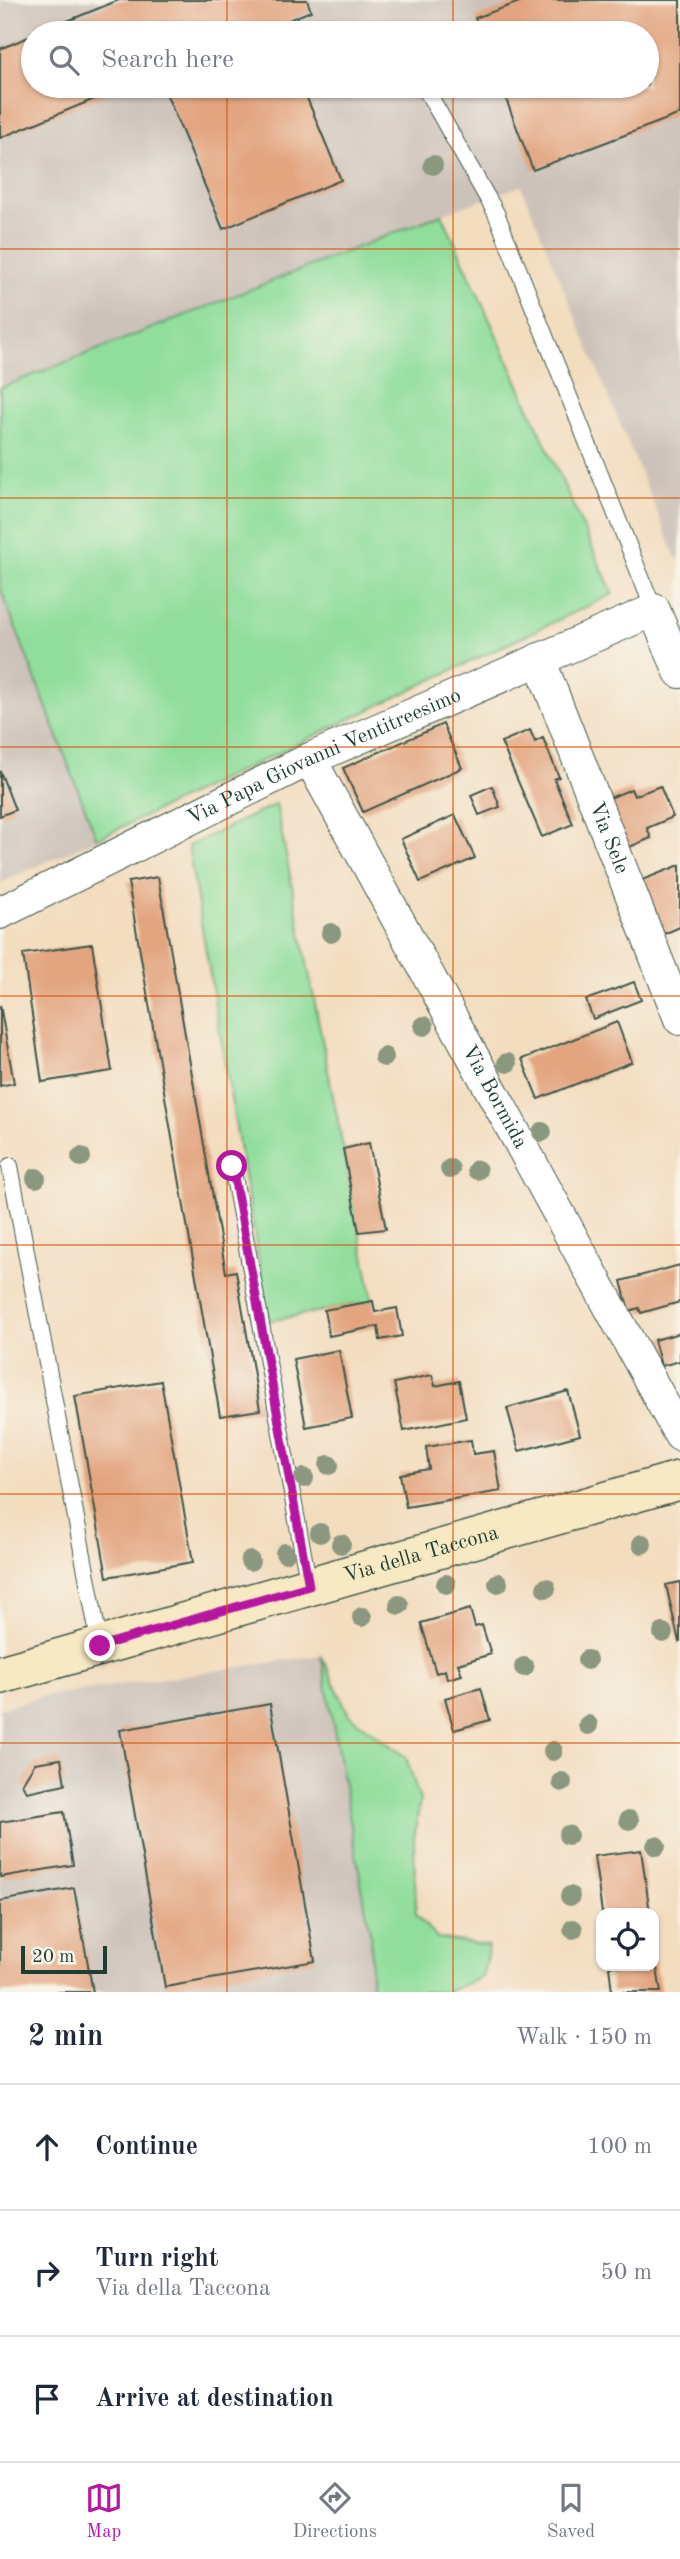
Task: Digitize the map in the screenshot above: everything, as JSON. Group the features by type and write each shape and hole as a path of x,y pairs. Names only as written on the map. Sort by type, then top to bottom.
{"main road":[{"name":"Via della Taccona","path":"0,1675 680,1480"}],"street":[{"name":"Via Papa Giovanni Ventitreesimo","path":"0,913 310,759 654,610"},
{"path":"654,610 680,672"},
{"name":"Via Sele","path":"539,659 680,1020"},
{"name":"Via Bormida","path":"310,759 680,1435"}],"lane":[{"path":"431,98 496,213 654,610"},
{"path":"10,1166 100,1646"},
{"path":"232,1166 309,1586"}],"shaded area":[{"path":"0,0 680,0 680,557 676,558 521,186 442,214 0,388"},
{"path":"0,587 97,839 0,883"},
{"path":"321,1655 371,1939 371,1990 0,1992 0,1709 39,1697"}],"green space":[{"path":"442,214 613,594 97,839 0,587 0,388"},
{"path":"276,804 373,1301 269,1321 188,846"},
{"path":"321,1655 349,1715 406,1757 420,1800 414,1839 416,1915 437,1938 489,1946 482,1977 447,1992 362,1992 371,1990 371,1939"}],"building":[{"path":"119,0 307,0 311,11 291,19 292,21 67,21"},
{"path":"525,0 680,0 680,114 533,170 506,98 659,98 659,21 476,21 475,18"},
{"path":"21,40 21,98 97,98 0,138 0,49"},
{"path":"168,98 307,98 341,180 223,229"},
{"path":"443,724 462,768 363,812 343,768"},
{"path":"530,730 535,742 543,738 559,777 554,779 573,824 542,837 501,742"},
{"path":"0,771 15,810 0,816"},
{"path":"492,786 500,807 479,815 471,795"},
{"path":"660,786 673,817 647,828 651,838 625,849 605,800 631,789 634,796"},
{"path":"455,815 475,858 420,882 401,839"},
{"path":"680,865 680,927 664,934 642,880"},
{"path":"158,877 226,1273 236,1271 260,1410 220,1416 128,882"},
{"path":"92,944 112,1071 42,1082 23,954"},
{"path":"634,982 641,1000 593,1019 586,1000"},
{"path":"0,1005 14,1083 0,1086"},
{"path":"617,1022 632,1062 538,1099 522,1059"},
{"path":"369,1143 386,1229 359,1232 343,1149"},
{"path":"680,1265 680,1302 641,1313 639,1308 629,1311 621,1281"},
{"path":"373,1301 375,1312 397,1308 402,1336 380,1340 378,1326 329,1336 324,1310"},
{"path":"680,1333 680,1361 661,1366 654,1340"},
{"path":"339,1350 352,1418 306,1427 293,1359"},
{"path":"432,1375 435,1386 459,1381 466,1418 404,1431 394,1383"},
{"path":"161,1381 193,1562 107,1577 75,1396"},
{"path":"568,1391 580,1435 519,1451 507,1408"},
{"path":"471,1440 473,1454 494,1451 501,1491 406,1507 400,1474 429,1469 426,1447"},
{"path":"680,1582 680,1641 679,1642 666,1585"},
{"path":"470,1609 475,1627 482,1625 491,1654 458,1664 462,1675 447,1679 445,1670 436,1673 421,1623"},
{"path":"481,1688 490,1720 454,1730 445,1698"},
{"path":"270,1704 315,1961 165,1987 120,1730"},
{"path":"61,1759 65,1784 27,1792 22,1784 35,1763"},
{"path":"64,1812 73,1865 0,1877 0,1822"},
{"path":"641,1850 649,1908 601,1908 594,1856"},
{"path":"74,1888 93,1992 0,1992 0,1901"},
{"path":"610,1971 657,1971 661,1992 612,1992"}],"route":[{"path":"100,1646 309,1586 232,1166"}]}
